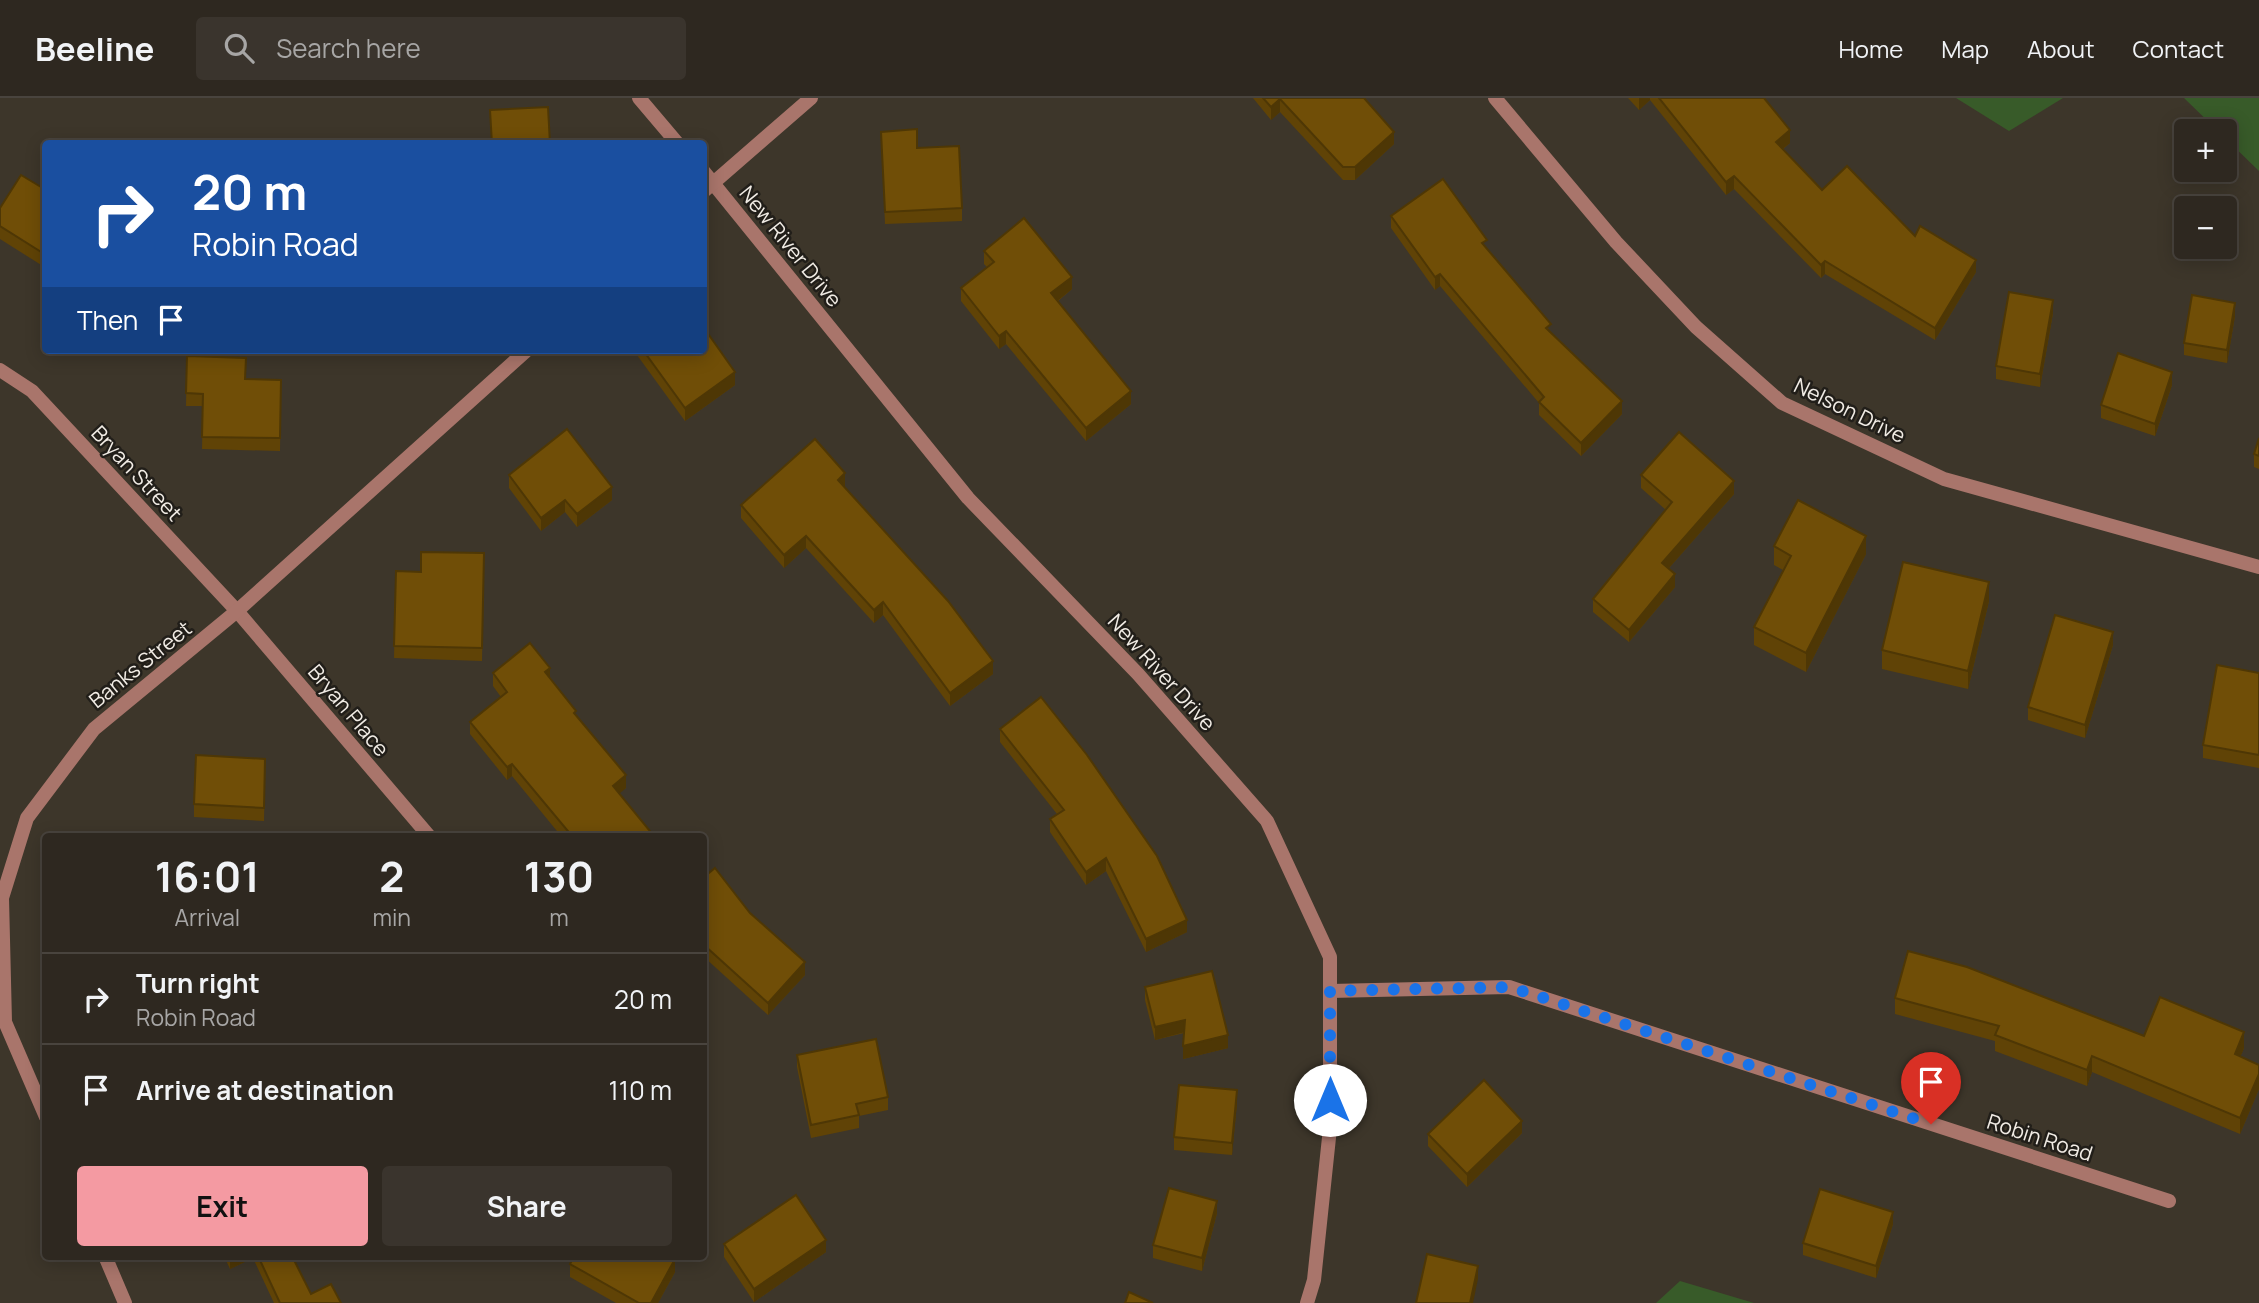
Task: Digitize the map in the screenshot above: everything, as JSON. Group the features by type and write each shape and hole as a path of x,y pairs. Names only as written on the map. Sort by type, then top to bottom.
{"street":[{"path":"639,98 675,140"},
{"path":"707,182 811,98"},
{"name":"Nelson Drive","path":"1495,98 1615,242 1696,327 1782,404 1944,479 2259,567"},
{"name":"New River Drive","path":"707,182 968,498 1138,674 1267,821 1329,957 1330,1128 1314,1280 1307,1303"},
{"name":"Banks Street","path":"42,1108 5,1022 2,898 27,818 94,729 237,611 523,354"},
{"name":"Bryan Street","path":"0,370 32,391 237,611"},
{"name":"Bryan Place","path":"237,611 426,833"},
{"name":"Robin Road","path":"1330,991 1510,987 2169,1201"},
{"path":"107,1260 125,1303"}],"green space":[{"path":"1956,98 2063,98 2009,131"},
{"path":"2184,98 2259,98 2259,171 2237,150 2237,119 2206,119"},
{"path":"1680,1281 1754,1303 1656,1303"}],"building":[{"path":"1263,98 1364,98 1394,132 1355,167 1343,167 1280,99 1271,107"},
{"path":"1659,98 1764,98 1790,130 1776,142 1822,190 1847,166 1915,236 1920,226 1976,260 1935,328 1825,261 1821,265 1734,176 1726,182"},
{"path":"548,107 550,140 492,140 490,110"},
{"path":"917,129 917,148 959,146 962,208 885,212 881,132"},
{"path":"21,175 42,188 42,252 0,226 0,208"},
{"path":"1443,179 1487,240 1482,243 1551,324 1546,328 1622,401 1581,443 1539,402 1544,397 1440,274 1435,277 1391,216"},
{"path":"1024,218 1072,277 1051,293 1131,391 1086,428 1006,331 999,336 961,288 994,262 984,251"},
{"path":"2009,292 2053,300 2040,374 1996,366"},
{"path":"2192,295 2235,303 2227,350 2184,343"},
{"path":"707,332 735,372 685,408 646,354 707,354"},
{"path":"2118,353 2172,372 2155,424 2101,405"},
{"path":"187,356 246,358 245,379 281,380 280,438 202,437 203,394 186,393"},
{"path":"567,429 612,487 577,514 565,500 541,518 509,475"},
{"path":"1679,432 1734,481 1662,563 1675,574 1629,630 1593,599 1672,502 1641,475"},
{"path":"2259,438 2259,456 2254,454"},
{"path":"815,439 845,473 838,480 948,601 993,661 950,693 883,602 874,610 806,536 784,555 741,505"},
{"path":"1798,500 1866,536 1806,653 1754,627 1791,556 1774,546"},
{"path":"421,552 484,553 482,648 394,646 396,571 421,572"},
{"path":"1903,562 1989,582 1968,671 1882,650"},
{"path":"2055,615 2113,632 2085,725 2028,707"},
{"path":"530,643 550,668 545,672 576,711 574,713 626,775 613,786 652,833 570,833 512,764 507,767 470,722 507,692 493,673"},
{"path":"2217,665 2259,673 2259,755 2203,745"},
{"path":"1041,697 1087,755 1157,856 1187,920 1146,939 1106,858 1086,872 1050,819 1064,810 1000,729"},
{"path":"196,755 265,759 264,808 194,804"},
{"path":"715,868 750,913 805,962 768,1003 707,948 707,875"},
{"path":"1908,951 1967,967 2144,1036 2160,997 2244,1032 2235,1054 2259,1065 2259,1074 2240,1118 2092,1056 2087,1070 1995,1035 1999,1026 1895,998"},
{"path":"1212,971 1228,1035 1183,1046 1185,1020 1155,1027 1145,987"},
{"path":"876,1039 888,1097 856,1104 859,1115 811,1125 797,1055"},
{"path":"1484,1080 1522,1121 1467,1174 1428,1134"},
{"path":"1179,1085 1237,1090 1232,1143 1174,1137"},
{"path":"1169,1188 1217,1201 1202,1258 1153,1245"},
{"path":"1820,1189 1893,1212 1876,1266 1803,1243"},
{"path":"796,1195 826,1240 754,1289 724,1244"},
{"path":"1427,1254 1478,1266 1470,1303 1416,1303"},
{"path":"260,1260 294,1260 311,1294 331,1284 341,1303 280,1303"},
{"path":"572,1260 674,1260 651,1303 639,1303 570,1264"},
{"path":"1129,1292 1153,1303 1125,1303"}],"route":[{"path":"1330,1100 1330,991 1510,987 1931,1124"}]}
